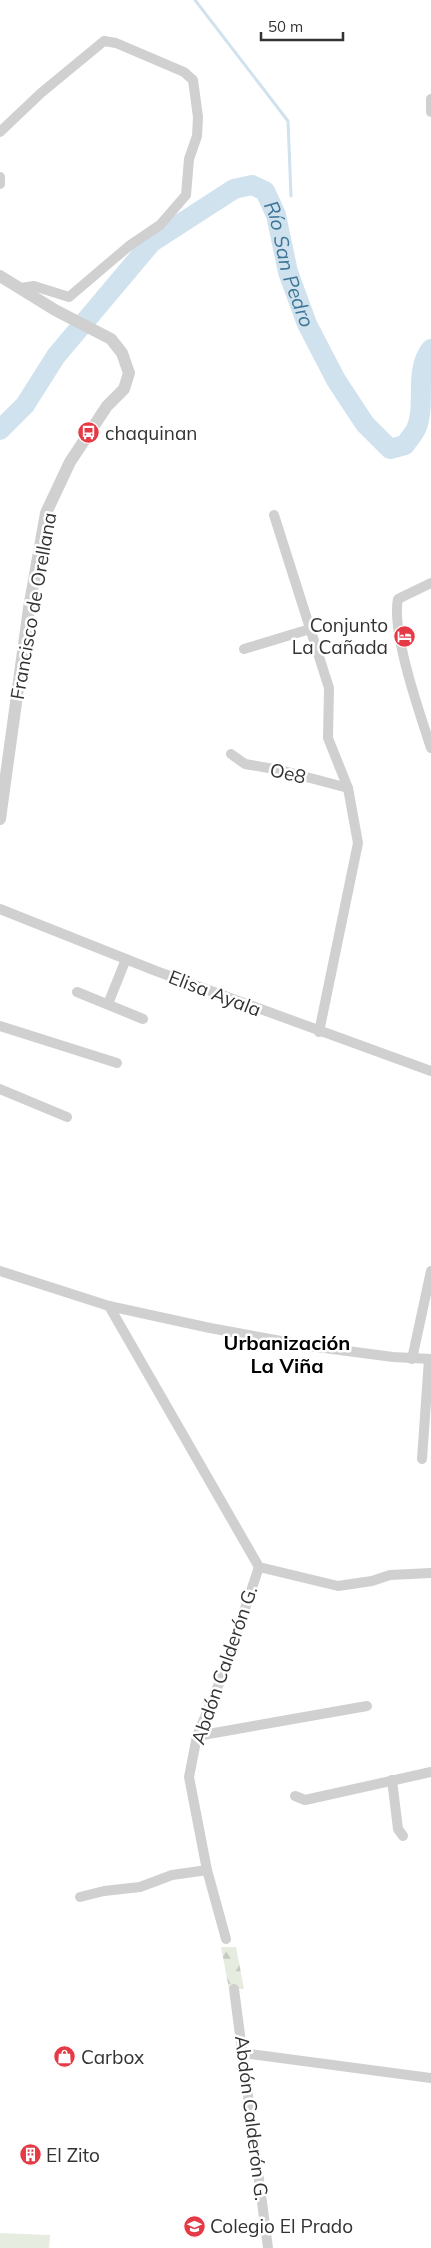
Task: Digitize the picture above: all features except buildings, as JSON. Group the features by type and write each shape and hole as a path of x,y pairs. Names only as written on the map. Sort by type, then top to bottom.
{"street":[{"path":"0,132 41,93 104,41 116,43 184,72 193,80 195,88 197,136 189,159 186,195 160,225 129,246 69,297 34,286 21,288 0,276"},
{"path":"431,99 431,112"},
{"path":"0,177 0,184"},
{"name":"Francisco de Orellana","path":"0,819 29,608 46,513 70,462 106,406 128,383 128,364 122,353 103,335 58,311 21,288"},
{"path":"274,515 328,688 328,738 348,788 358,843 319,1032"},
{"path":"431,583 398,599 396,614 405,661 431,748"},
{"path":"244,648 310,629"},
{"name":"Oe8","path":"231,754 245,764 280,770 348,788"},
{"name":"Elisa Ayala","path":"0,909 319,1032 431,1071"},
{"path":"108,1004 126,959"},
{"path":"77,992 143,1019"},
{"path":"0,1026 117,1064"},
{"path":"0,1089 67,1117"},
{"path":"0,1271 109,1306 210,1328 309,1346 412,1359 430,1359 422,1460"},
{"path":"412,1359 431,1271"},
{"path":"109,1306 259,1568 338,1586 372,1581 390,1576 431,1572"},
{"name":"Abdón Calderón G.","path":"226,1939 207,1870 189,1777 197,1736 223,1674 259,1568"},
{"path":"197,1736 367,1706"},
{"path":"295,1796 305,1800 431,1772"},
{"path":"392,1780 398,1830 403,1836"},
{"path":"80,1897 104,1891 140,1887 172,1875 207,1870"},
{"name":"Abdón Calderón G.","path":"234,1989 268,2248"},
{"path":"243,2053 431,2078"}],"green space":[{"path":"221,1947 236,1947 244,1989 229,1989"},
{"path":"0,2233 50,2235 49,2248 0,2248"}],"waterway":[{"path":"195,0 288,121 291,196"},
{"name":"Río San Pedro","path":"0,430 25,405 56,356 152,242 234,189 252,185 265,191 276,215 288,272 307,324 336,380 365,424 390,449 405,445 416,429 420,410 421,378 426,358 431,349"}],"place":[{"name":"chaquinan","path":"89,433"},
{"name":"Conjunto La Cañada","path":"404,636"},
{"name":"Carbox","path":"65,2057"},
{"name":"El Zito","path":"30,2155"},
{"name":"Colegio El Prado","path":"194,2226"}],"district":[{"name":"Urbanización La Viña","path":"287,1354"}]}
